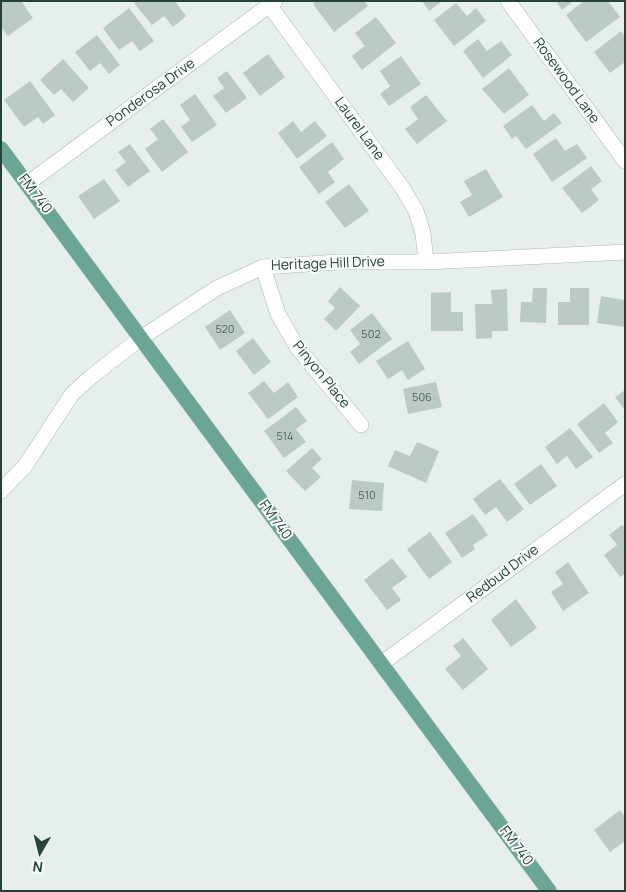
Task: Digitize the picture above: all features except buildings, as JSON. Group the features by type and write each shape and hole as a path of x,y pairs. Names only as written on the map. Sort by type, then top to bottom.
{"main road":[{"name":"FM 740","path":"1,149 549,891"}],"street":[{"name":"Rosewood Lane","path":"508,1 625,161"},
{"name":"Ponderosa Drive","path":"27,184 272,3"},
{"name":"Laurel Lane","path":"272,3 403,189 416,211 423,233 426,262"},
{"name":"Heritage Hill Drive","path":"1,491 25,466 72,394 92,376 141,338 217,288 263,267 338,262 426,262 625,252"},
{"name":"Pinyon Place","path":"263,267 278,314 297,347 361,425"},
{"name":"Redbud Drive","path":"381,664 625,484"}]}
